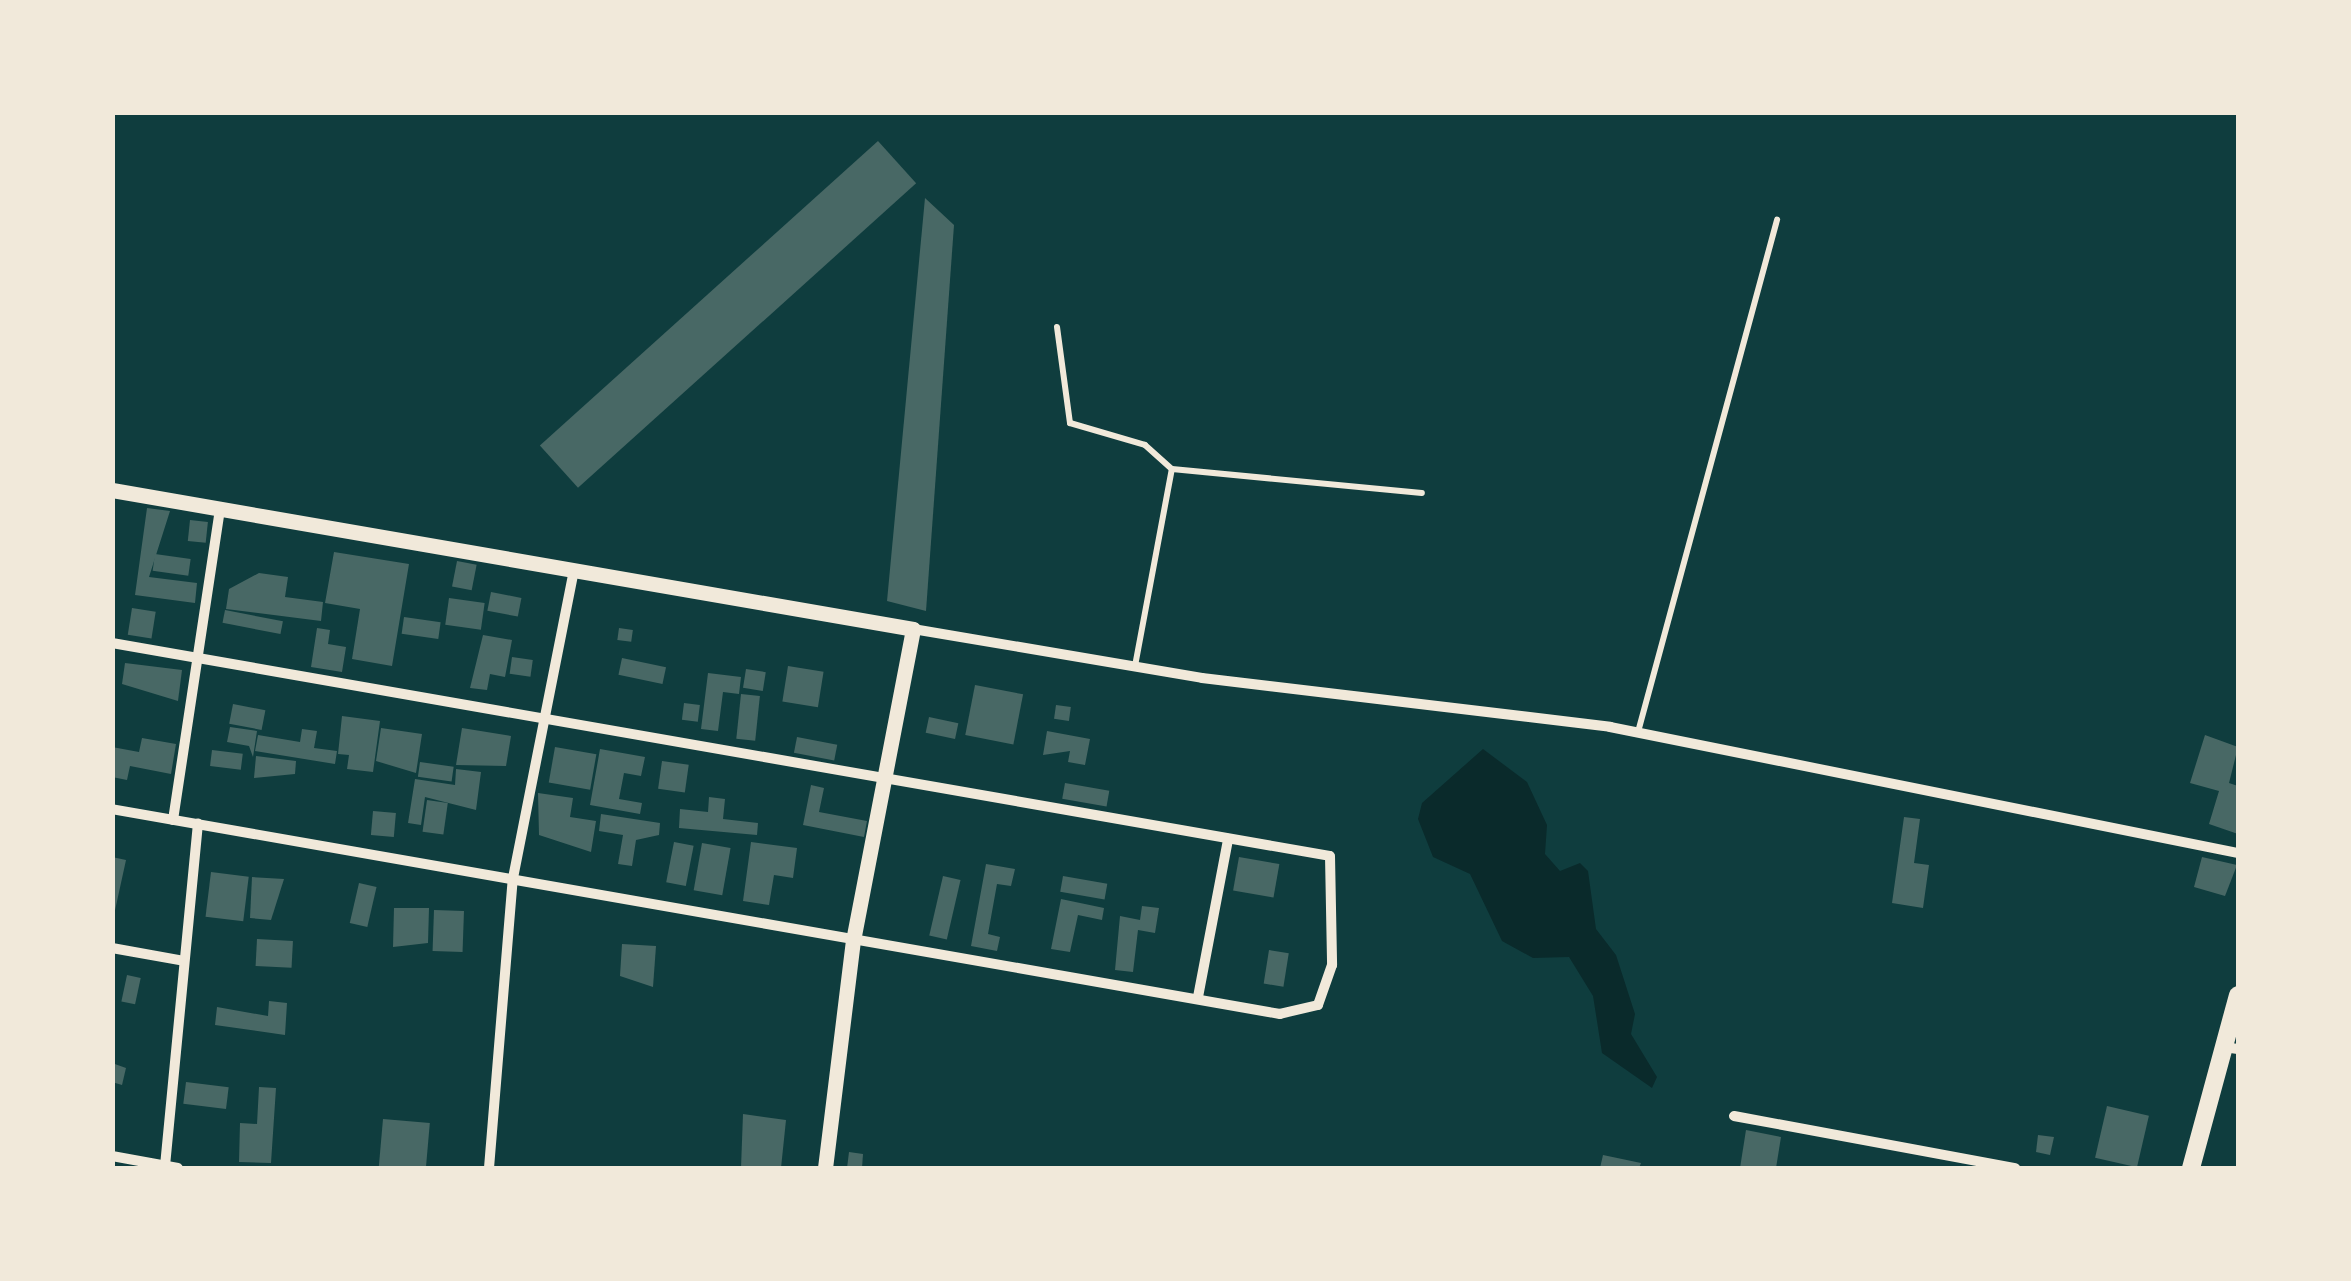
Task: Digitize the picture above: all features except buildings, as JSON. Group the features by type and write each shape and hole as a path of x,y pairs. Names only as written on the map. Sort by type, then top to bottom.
{"main road":[{"path":"2191,1168 2231,1048 2238,995"}],"street":[{"path":"112,490 1135,666 1638,732 2238,853"},
{"path":"172,820 220,508"},
{"path":"490,1168 513,878 574,570"},
{"path":"825,1168 854,940 913,629"},
{"path":"112,643 1330,856 1332,965 1318,1005 1302,1014 854,940 112,809"},
{"path":"166,1166 198,824"},
{"path":"1198,997 1228,839"},
{"path":"112,948 184,960"},
{"path":"1734,1116 2015,1168"},
{"path":"112,1156 178,1168"}],"lane":[{"path":"1638,732 1778,220"},
{"path":"1057,326 1070,423 1145,445 1172,469 1422,492"},
{"path":"1135,666 1172,469"}],"water":[{"path":"1483,749 1527,782 1547,825 1545,854 1560,871 1580,863 1588,871 1596,929 1616,955 1635,1014 1631,1034 1657,1077 1652,1088 1602,1053 1593,996 1569,957 1533,958 1502,941 1470,874 1433,857 1418,819 1422,803"}]}
